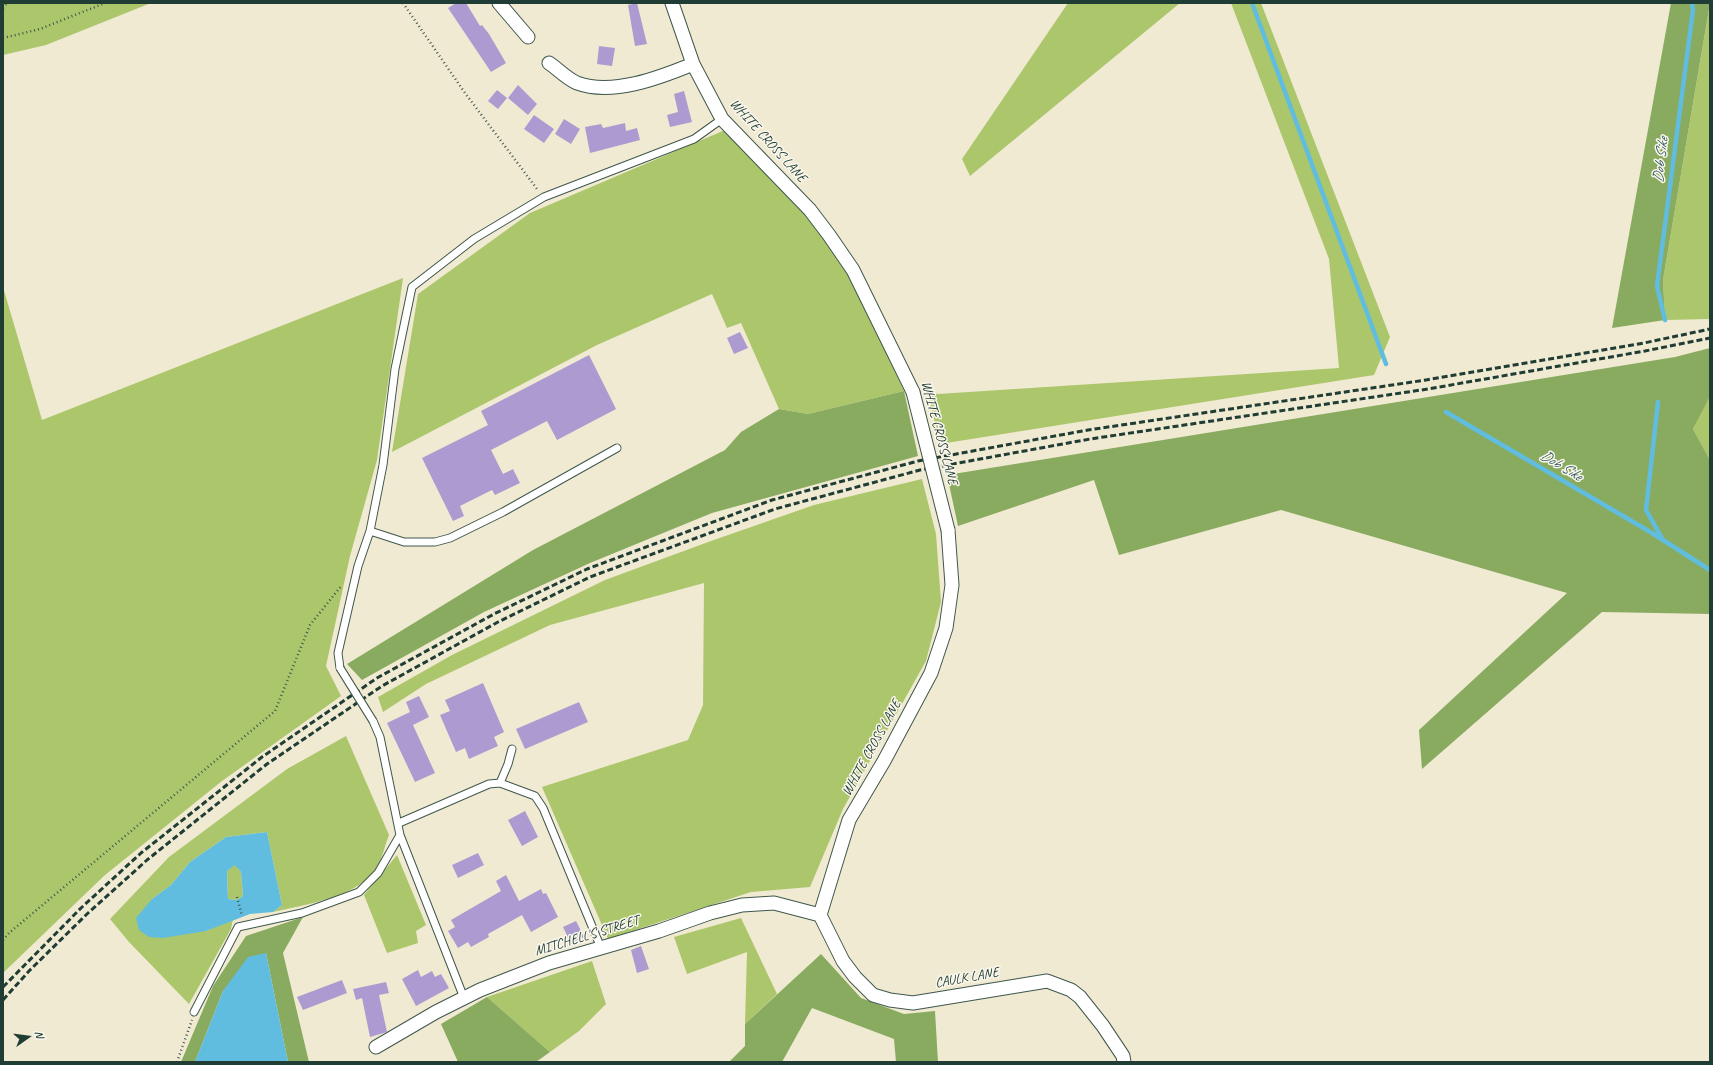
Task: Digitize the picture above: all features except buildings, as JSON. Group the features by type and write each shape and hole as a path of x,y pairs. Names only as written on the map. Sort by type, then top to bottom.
{"street":[{"path":"499,3 528,37"},
{"name":"WHITE CROSS LANE","path":"672,3 693,64 722,119 810,210 853,270 913,392 948,530 952,585 944,636 931,673 884,761 849,820 820,915"},
{"path":"549,63 576,82 605,89 627,85 693,64"},
{"name":"MITCHELL'S STREET","path":"376,1047 464,998 549,963 659,931 710,913 742,905 774,903 820,915"},
{"name":"CAULK LANE","path":"820,915 843,961 855,977 873,995 913,1004 1047,981 1071,990 1080,997 1103,1026 1122,1056 1124,1062"}],"lane":[{"path":"464,998 400,835 399,823 380,737 373,721 340,668 338,653 358,566 370,531 383,465 395,369 412,287 474,239 544,197 694,139 722,119"},
{"path":"370,531 404,542 435,542 450,538 503,512 617,448"},
{"path":"500,783 508,764 512,749"},
{"path":"399,823 423,814 489,784 500,783 534,796 543,808 600,948"},
{"path":"194,1012 238,926 302,913 359,892 378,873 400,835"}],"path":[{"path":"3,8 8,3"},
{"path":"3,38 40,29 105,3"},
{"path":"403,3 465,93 544,197"},
{"path":"3,940 55,893 275,711 310,625 343,584"},
{"path":"237,897 243,917"},
{"path":"177,1062 194,1012"}],"green space":[{"path":"3,3 151,3 46,45 3,55"},
{"path":"1068,3 1180,3 970,176 962,159"},
{"path":"1231,3 1261,3 1390,337 1374,375 940,444 927,390 938,394 1339,368 1329,259"},
{"path":"1671,3 1710,3 1663,280 1665,320 1612,328"},
{"path":"1710,3 1710,319 1665,320 1663,280"},
{"path":"725,130 806,212 850,276 904,391 808,414 779,409 741,323 727,328 712,294 597,345 392,452 418,294 530,213"},
{"path":"403,278 377,460 350,556 326,666 341,696 222,781 105,875 3,973 3,287 42,420"},
{"path":"1710,348 1710,396 1693,429 1710,460 1710,614 1602,612 1422,769 1419,730 1567,593 1281,510 1119,555 1094,480 958,526 947,475 1675,357"},
{"path":"904,391 918,456 712,513 590,563 484,612 362,680 347,664 533,550 725,450 741,432 779,409 808,414"},
{"path":"1710,396 1710,460 1693,429"},
{"path":"922,479 936,534 941,602 926,661 843,809 810,887 751,892 608,939 542,787 688,740 703,705 704,583 550,625 426,684 383,712 378,697 452,655 605,580 814,505"},
{"path":"346,736 389,835 377,868 368,878 344,893 315,903 273,912 282,905 267,832 226,837 190,862 171,885 152,899 206,931 233,919 231,929 189,1004 129,942 110,919 169,857 287,769"},
{"path":"397,855 426,925 416,931 418,943 387,953 364,895"},
{"path":"235,864 241,872 243,896 237,900 228,899 227,871"},
{"path":"303,917 283,953 309,1062 288,1062 266,953 223,991 195,1062 181,1062 213,986 246,936"},
{"path":"741,918 777,994 745,1024 747,952 687,974 674,937"},
{"path":"821,954 861,998 904,1014 935,1011 938,1062 896,1062 894,1039 812,1008 782,1062 729,1062 745,1046 745,1024"},
{"path":"592,961 606,1004 579,1031 550,1052 487,997"},
{"path":"487,997 550,1052 536,1062 458,1062 441,1024"}],"water":[{"path":"267,832 282,905 273,912 250,914 206,931 163,938 149,937 139,930 136,918 152,899 171,885 190,862 226,837","holes":["235,865 241,872 243,896 237,900 228,899 227,871"]},
{"path":"266,953 288,1062 195,1062 223,991 248,957"}],"waterway":[{"path":"1252,3 1386,364"},
{"name":"Dob Sike","path":"1665,320 1657,286 1693,10 1692,3"},
{"name":"Dob Sike","path":"1658,402 1646,510 1663,540"},
{"name":"Dob Sike","path":"1446,412 1652,533 1710,570"}],"railway":[{"path":"3,987 81,908 141,853 262,757 377,678 494,614 587,569 772,500 918,461 1088,430 1426,380 1644,343 1710,329"},
{"path":"3,1000 29,971 87,914 147,860 267,764 382,686 498,622 590,577 775,509 920,470 1090,439 1428,389 1645,351 1710,338"}]}
